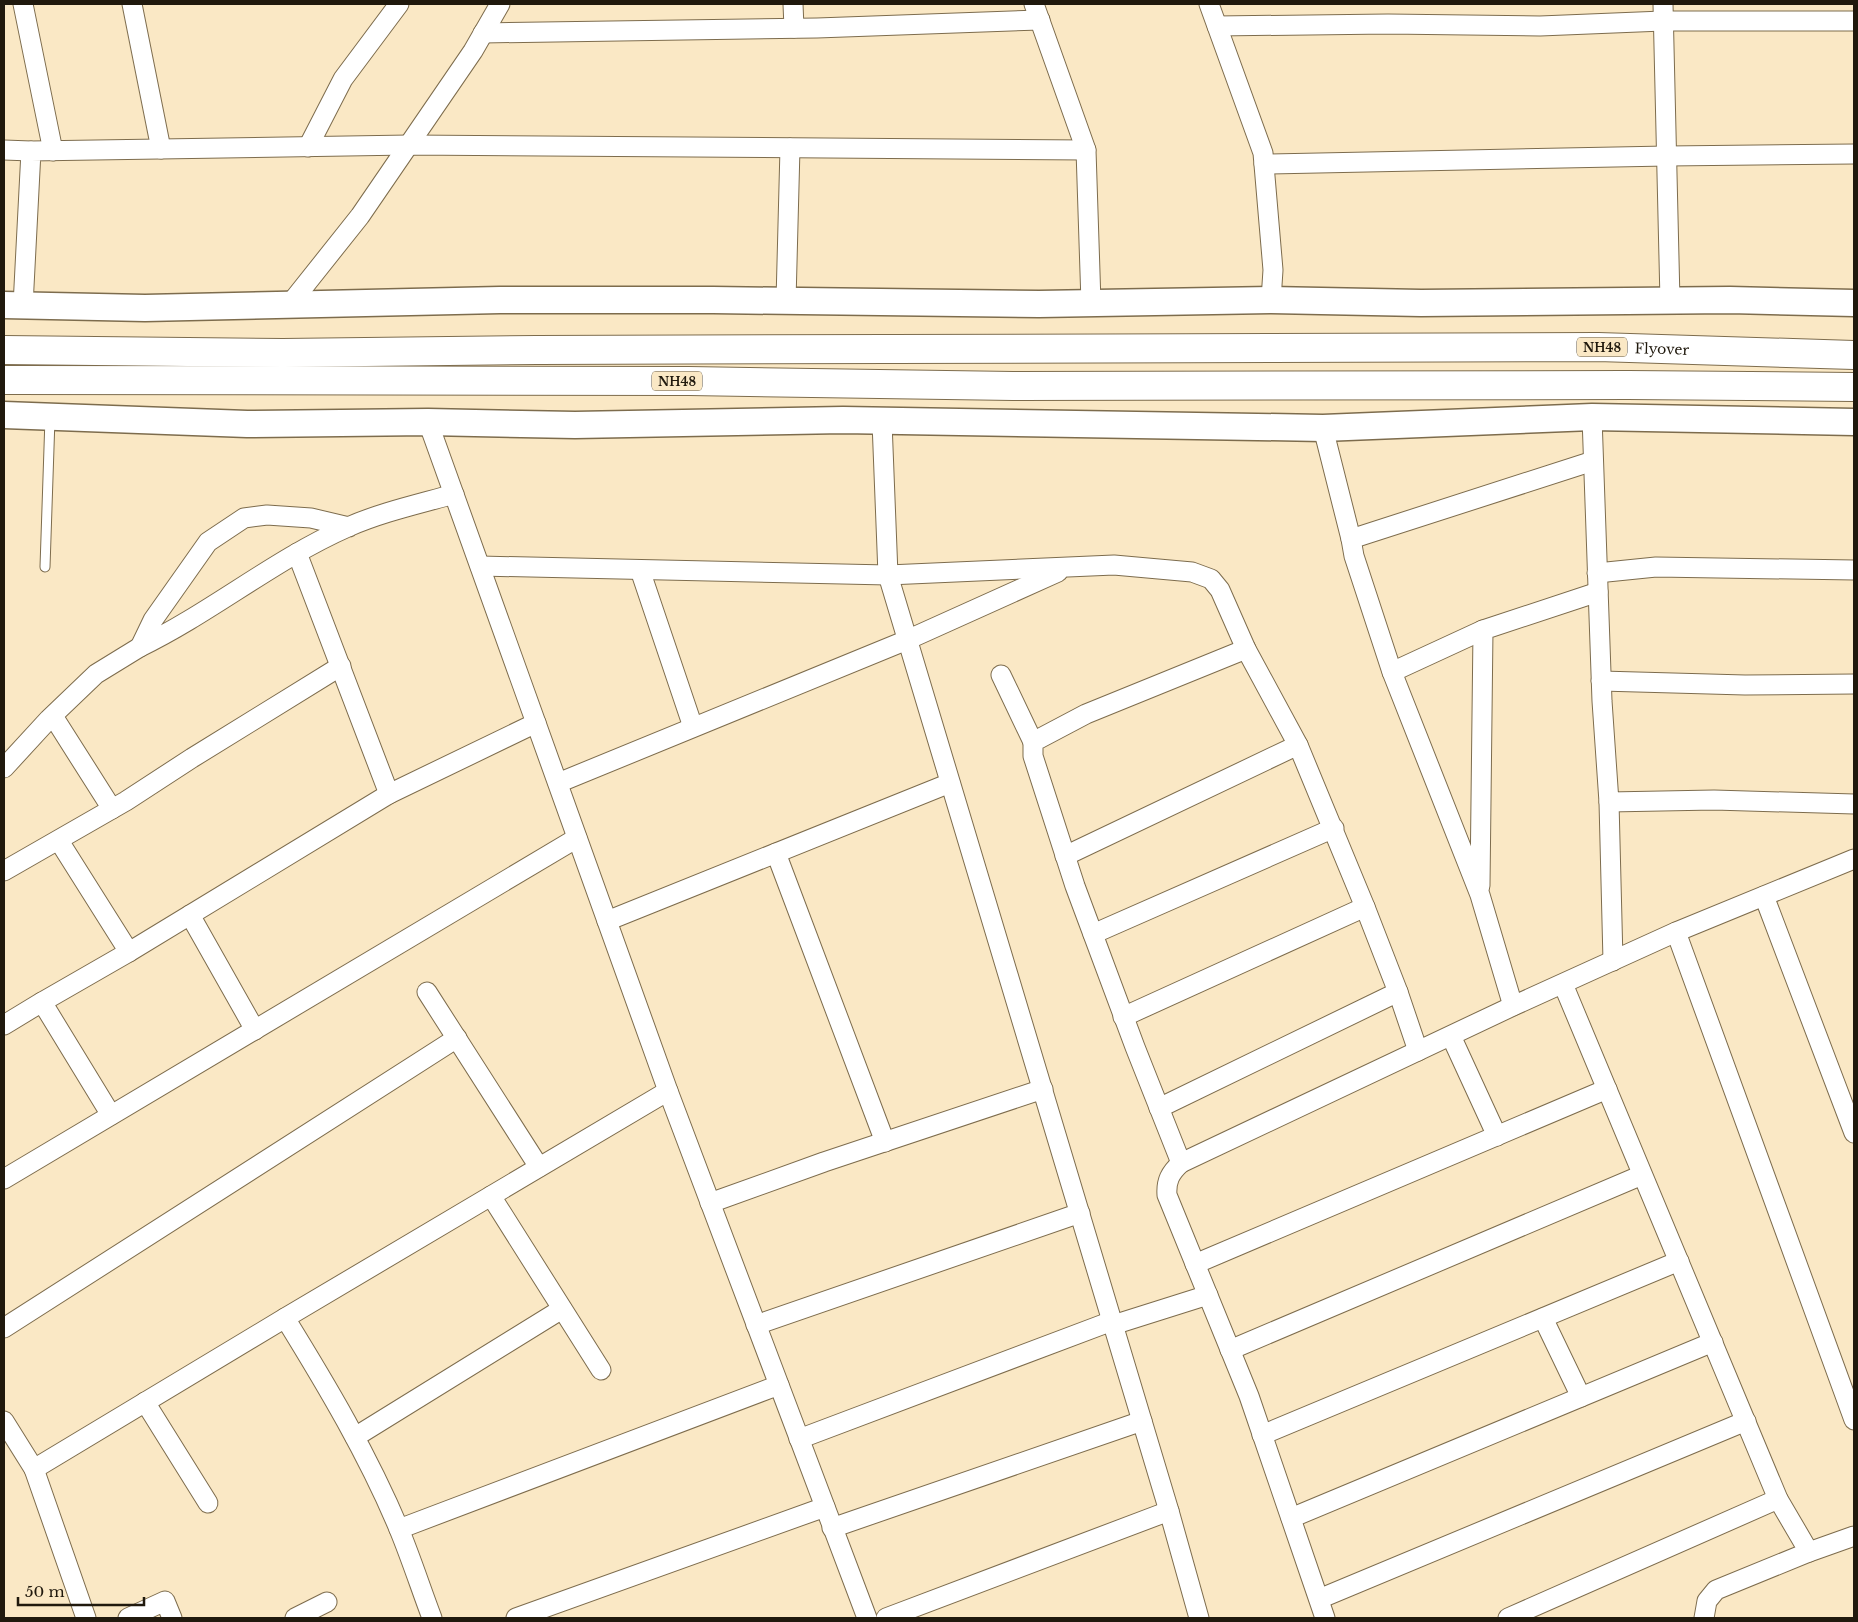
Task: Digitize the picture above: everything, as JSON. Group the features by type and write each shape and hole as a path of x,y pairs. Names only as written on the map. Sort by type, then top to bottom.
{"highway":[{"name":"Flyover","path":"4,350 283,353 537,350 1598,347 1854,355"},
{"name":"NH48","path":"4,380 689,381 1013,386 1854,387"}],"main road":[{"path":"13,305 145,308 500,300 1039,304 1271,300 1421,303 1730,300 1854,303"},
{"path":"4,415 247,424 428,422 576,424 843,420 1323,428 1592,417 1854,422"}],"street":[{"path":"22,4 53,151"},
{"path":"132,4 161,149"},
{"path":"308,147 343,79 399,4"},
{"path":"290,304 360,216 473,51 500,4"},
{"path":"793,4 794,28"},
{"path":"1209,4 1263,153 1273,270 1271,300"},
{"path":"483,32 794,28 1037,12 1086,150 1090,303"},
{"path":"1217,26 1388,24 1540,26 1663,12 1854,21"},
{"path":"1663,12 1670,301"},
{"path":"4,150 53,151 409,145 1086,150"},
{"path":"786,301 790,148"},
{"path":"13,305 32,151"},
{"path":"1264,164 1854,154"},
{"path":"1592,417 1601,681 1609,802 1613,961"},
{"path":"428,422 668,1091 867,1618"},
{"path":"882,422 888,575 1113,1323 1199,1618"},
{"path":"1323,428 1354,556 1392,672 1480,895 1513,1006"},
{"path":"1350,539 1593,461"},
{"path":"5,763 96,674 140,647 170,633 297,554 349,527 454,494"},
{"path":"140,647 153,620 208,542 244,518 267,515 311,518 349,527"},
{"path":"297,554 389,794"},
{"path":"480,566 888,575 1114,565 1192,572 1211,579 1220,590 1246,649 1298,745 1334,828 1365,907 1398,992 1418,1051"},
{"path":"558,783 907,640 1069,567"},
{"path":"1597,573 1656,567 1854,570"},
{"path":"640,570 692,727"},
{"path":"1392,672 1483,630 1598,592"},
{"path":"1480,895 1483,630"},
{"path":"1032,742 1086,714 1246,649"},
{"path":"4,871 112,809 341,666"},
{"path":"1001,675 1032,742 1033,756 1065,856 1123,1017 1181,1163"},
{"path":"1601,681 1745,685 1854,684"},
{"path":"53,716 112,809"},
{"path":"4,1025 129,952 389,794 536,723"},
{"path":"1065,856 1298,745"},
{"path":"607,921 950,783"},
{"path":"1609,802 1714,800 1854,804"},
{"path":"1093,934 1334,828"},
{"path":"4,1179 577,838"},
{"path":"58,840 129,952"},
{"path":"776,854 885,1142"},
{"path":"1325,1618 1262,1435 1230,1350 1167,1195 1166,1183 1172,1172 1181,1163 1513,1006 1676,932 1854,859"},
{"path":"1764,896 1854,1133"},
{"path":"1123,1017 1365,907"},
{"path":"190,915 255,1030"},
{"path":"1676,932 1854,1420"},
{"path":"1562,984 1778,1498 1809,1552"},
{"path":"427,992 539,1168"},
{"path":"1159,1108 1398,992"},
{"path":"42,1002 111,1115"},
{"path":"1451,1036 1497,1136"},
{"path":"4,1328 457,1038"},
{"path":"710,1204 1042,1089"},
{"path":"1195,1264 1607,1089"},
{"path":"34,1469 668,1091"},
{"path":"1230,1350 1642,1175"},
{"path":"491,1196 601,1370"},
{"path":"756,1325 1080,1213"},
{"path":"1262,1435 1679,1261"},
{"path":"799,1440 1113,1323 1208,1295"},
{"path":"356,1437 562,1308"},
{"path":"285,1318 331,1392 356,1437 399,1529 432,1618"},
{"path":"1543,1318 1581,1397"},
{"path":"1291,1518 1713,1342"},
{"path":"399,1529 778,1385"},
{"path":"145,1402 208,1503"},
{"path":"4,1421 34,1469 86,1618"},
{"path":"832,1528 1142,1421"},
{"path":"1318,1599 1746,1421"},
{"path":"1508,1618 1778,1498"},
{"path":"516,1618 825,1507"},
{"path":"886,1618 1169,1512"},
{"path":"1704,1618 1707,1601 1716,1590 1854,1536"},
{"path":"128,1618 165,1601 172,1618"},
{"path":"295,1618 327,1602"}],"lane":[{"path":"46,567 50,418"}]}
